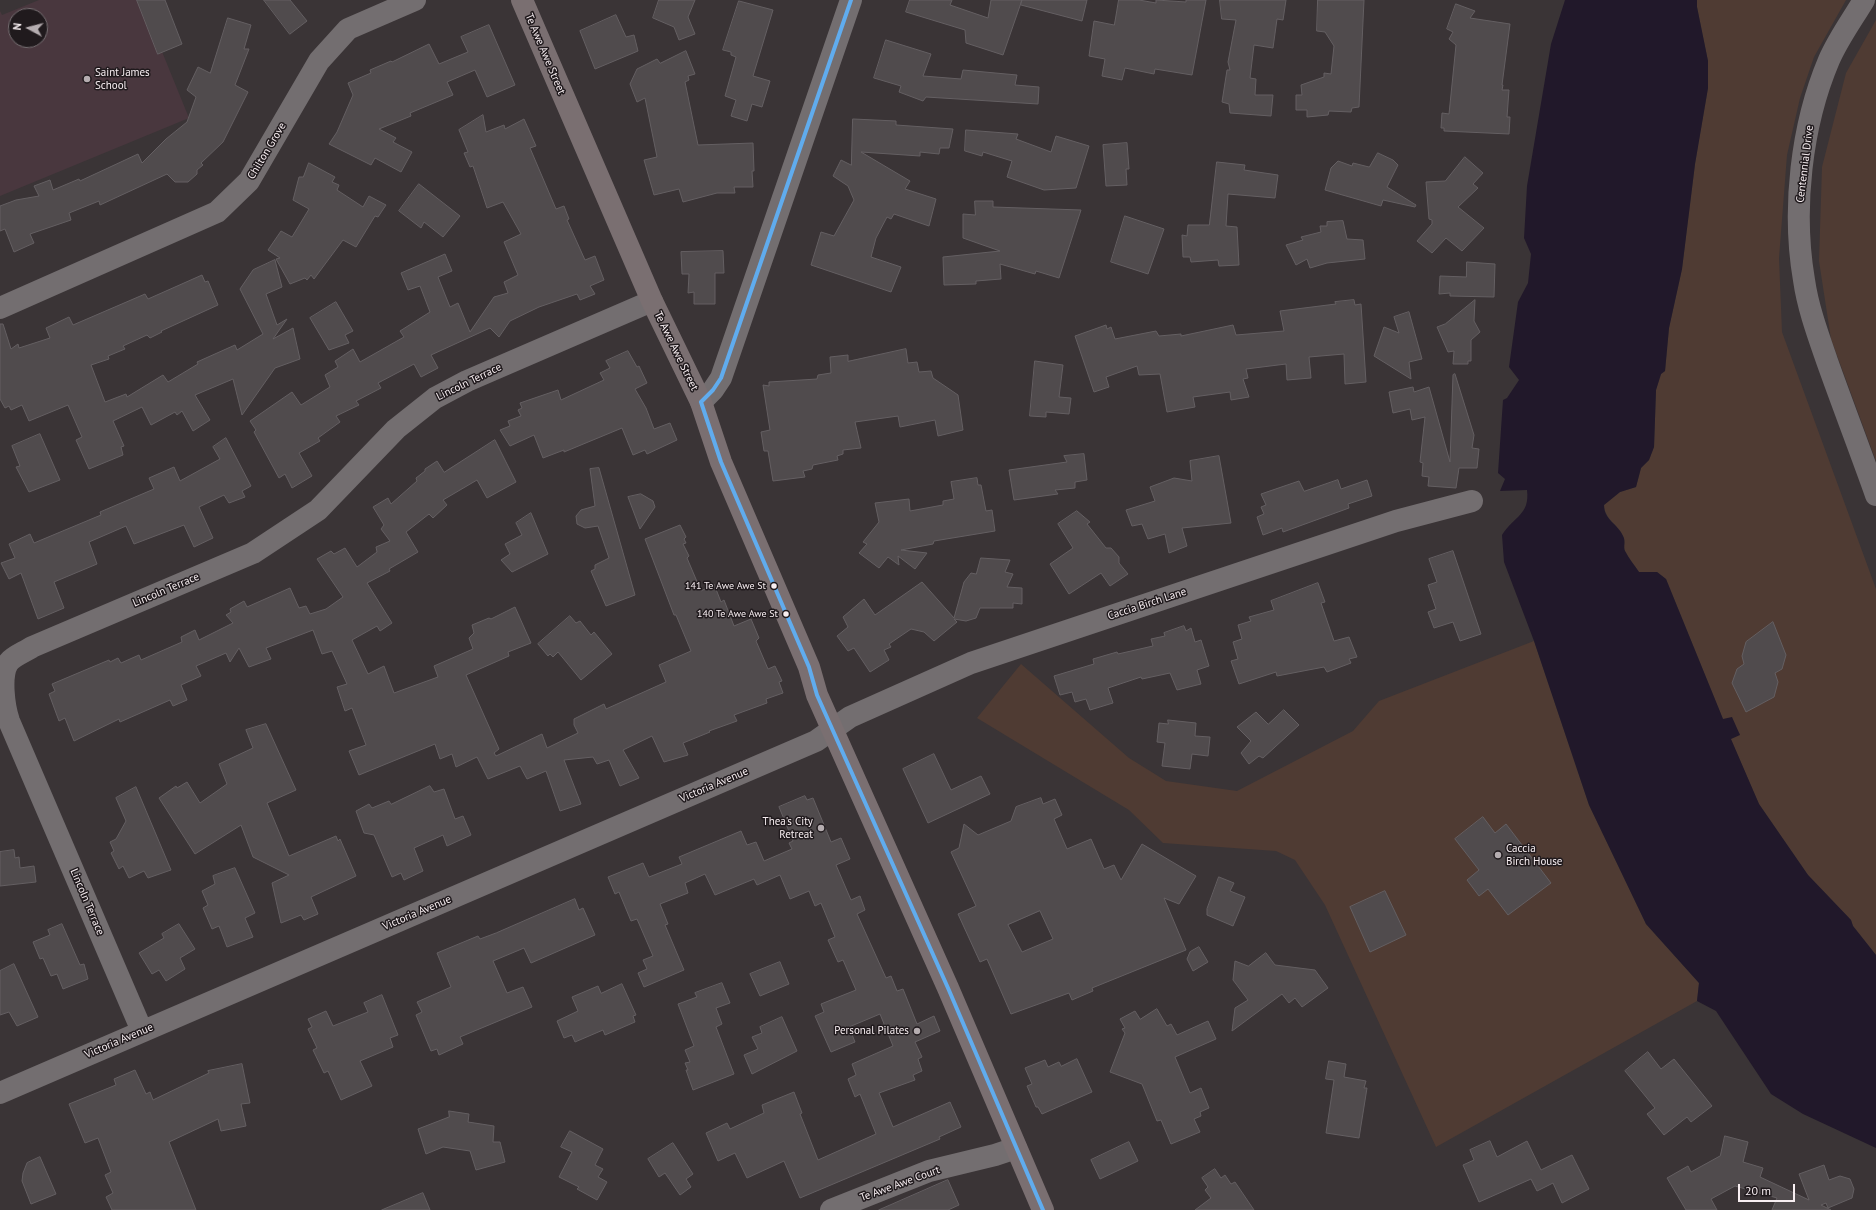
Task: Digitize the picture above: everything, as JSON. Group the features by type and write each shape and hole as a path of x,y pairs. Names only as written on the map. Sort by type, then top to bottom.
{"main road":[{"name":"Te Awe Awe Street","path":"522,0 652,300 701,402 721,462 809,667 817,695 945,982 1043,1210"}],"street":[{"name":"Chilton Grove","path":"0,308 217,212 249,181 319,61 348,29 415,0"},
{"path":"701,402 713,390 721,378 851,0"},
{"name":"Centennial Drive","path":"1864,0 1841,37 1820,83 1810,123 1803,162 1799,194 1799,241 1804,280 1811,315 1876,495"},
{"name":"Lincoln Terrace","path":"142,1031 9,721 4,705 2,680 4,662 32,647 254,553 318,510 396,429 435,398 466,381 652,300"},
{"name":"Caccia Birch Lane","path":"832,730 850,717 971,663 1396,521 1472,501"},
{"name":"Victoria Avenue","path":"0,1093 816,741 832,730"},
{"name":"Te Awe Awe Court","path":"831,1210 929,1171 995,1155 1016,1148"}],"shaded area":[{"name":"Saint James School","path":"39,0 141,0 189,118 0,196 0,11 2,15 8,13 8,48 48,48 48,8 19,8"},
{"path":"1565,0 1697,0 1697,7 1708,61 1708,88 1695,164 1682,269 1669,328 1665,371 1661,374 1656,390 1654,447 1649,460 1641,468 1636,487 1620,492 1604,505 1606,514 1624,538 1625,551 1639,572 1657,572 1666,579 1723,719 1732,717 1740,735 1731,739 1759,804 1808,875 1851,920 1853,926 1876,955 1876,1148 1803,1114 1771,1094 1716,1011 1697,1001 1699,983 1646,924 1589,805 1534,641 1504,562 1502,535 1524,510 1526,505 1527,490 1500,491 1505,479 1498,473 1503,400 1507,398 1519,380 1509,367 1518,302 1528,283 1531,254 1524,238 1527,186 1551,44"},
{"path":"1697,0 1846,0 1814,57 1800,98 1787,155 1779,258 1782,332 1876,589 1876,955 1853,926 1851,920 1808,875 1759,804 1730,738 1740,734 1723,719 1666,579 1657,572 1639,572 1625,551 1624,538 1609,518 1604,505 1620,492 1636,487 1641,468 1649,460 1654,447 1656,390 1661,374 1665,371 1669,328 1682,269 1695,164 1708,88 1708,61 1697,7"},
{"path":"1876,20 1876,461 1831,339 1819,261 1822,167 1846,73"},
{"path":"1534,641 1589,805 1646,924 1699,983 1697,1001 1436,1147 1325,905 1295,860 1276,851 1163,843 1129,810 977,718 1021,664 1129,758 1166,781 1237,791 1353,731 1379,701"}],"building":[{"path":"137,0 165,0 182,44 158,54"},
{"path":"264,0 290,0 307,21 290,34"},
{"path":"659,0 695,0 688,17 695,34 679,40 674,27 653,18"},
{"path":"910,0 952,0 950,5 988,18 991,0 1022,0 1003,55 966,43 965,30 906,12"},
{"path":"1022,0 1087,0 1082,21 1021,5"},
{"path":"1119,0 1139,0 1156,3 1156,0 1186,2 1186,0 1206,0 1192,75 1155,69 1154,74 1125,68 1122,80 1102,76 1105,59 1089,56 1094,21 1114,25"},
{"path":"1220,0 1286,0 1283,20 1277,19 1273,48 1254,45 1250,78 1256,79 1255,95 1273,95 1271,116 1230,113 1229,104 1222,102 1227,70 1230,70 1228,62 1236,20 1222,19"},
{"path":"1318,0 1364,0 1359,107 1352,108 1351,112 1329,111 1328,115 1307,117 1307,110 1296,110 1296,95 1302,95 1301,85 1324,77 1324,73 1331,74 1334,46 1325,32 1317,31"},
{"path":"739,1 773,10 753,76 770,81 762,107 752,104 747,121 731,116 736,100 725,96 736,57 731,55 731,52 723,50"},
{"path":"1456,4 1475,11 1470,18 1510,24 1502,85 1502,90 1509,90 1507,117 1510,117 1509,134 1444,131 1444,128 1441,128 1442,113 1449,114 1456,45 1449,39 1453,32 1447,29"},
{"path":"616,15 626,37 634,35 638,51 595,69 580,31"},
{"path":"228,18 251,25 244,49 249,49 235,85 248,92 223,142 201,163 203,165 197,170 197,174 188,182 175,182 167,174 100,205 99,201 69,213 71,220 30,234 34,243 14,252 5,229 0,231 0,206 16,200 39,196 34,186 50,180 53,190 79,179 80,181 138,154 142,163 166,139 187,122 196,97 187,90 198,67 210,73"},
{"path":"489,25 515,85 487,97 475,70 447,82 453,95 410,113 411,116 379,129 396,138 393,142 412,152 401,172 375,158 371,165 329,144 337,132 353,95 348,83 371,73 370,70 391,61 392,62 429,44 439,64 468,52 461,37"},
{"path":"886,40 931,54 923,76 961,79 963,70 1017,75 1015,85 1039,87 1038,104 926,97 923,101 899,92 901,86 874,78"},
{"path":"686,51 695,74 688,76 689,80 685,82 698,145 753,143 753,187 734,187 735,193 717,193 683,202 679,189 654,195 644,160 657,157 645,98 637,102 630,84 637,69 657,59 660,63"},
{"path":"483,115 486,132 504,125 505,129 524,119 536,146 530,148 556,209 564,206 569,219 567,220 585,260 595,256 604,280 590,286 595,294 580,300 577,294 539,307 510,321 499,337 490,328 431,355 438,368 421,377 414,364 378,383 381,388 356,401 359,405 336,416 340,422 318,438 320,441 299,453 312,476 292,488 285,474 279,478 254,432 256,430 250,421 292,392 301,405 330,387 325,375 338,367 335,361 353,349 360,362 404,337 400,331 430,312 420,286 408,290 401,273 445,254 452,271 438,277 450,307 458,303 470,332 494,297 508,293 504,282 518,275 504,242 521,234 503,202 487,208 473,166 470,167 464,153 468,152 459,130"},
{"path":"853,119 896,121 896,125 953,129 949,148 940,148 939,154 920,152 920,156 861,152 910,181 905,189 936,199 929,226 894,214 891,219 887,217 876,238 871,257 901,267 891,292 811,265 821,232 834,236 854,200 848,186 833,176 841,160 851,165"},
{"path":"966,130 1018,134 1016,139 1051,152 1056,136 1089,146 1076,188 1044,190 1007,177 1012,161 983,152 982,156 965,151"},
{"path":"1127,143 1129,169 1126,169 1127,185 1106,186 1103,145"},
{"path":"1378,153 1393,160 1398,165 1387,187 1416,205 1415,207 1383,200 1381,206 1325,190 1331,168 1338,161 1352,166 1353,163 1369,167"},
{"path":"1465,157 1483,173 1473,184 1478,188 1458,207 1484,228 1462,251 1446,238 1432,253 1417,241 1432,224 1432,220 1429,219 1426,182 1445,181"},
{"path":"1217,162 1245,165 1244,170 1278,175 1275,198 1228,194 1226,226 1237,227 1239,265 1219,266 1218,260 1191,262 1190,257 1183,257 1182,235 1187,236 1188,225 1209,225"},
{"path":"309,163 335,177 332,182 339,185 337,190 363,207 369,196 386,205 378,217 375,216 356,247 343,240 314,279 311,275 307,280 305,278 290,284 276,259 280,258 268,250 281,231 292,237 309,209 293,200 299,177 303,177"},
{"path":"419,184 460,216 443,237 424,222 421,228 399,211"},
{"path":"975,201 993,201 993,207 1081,210 1059,278 1036,271 1035,274 1000,264 1001,279 976,281 976,284 944,285 943,257 1000,251 963,238 963,214 975,215"},
{"path":"1125,216 1164,229 1148,274 1111,262"},
{"path":"1343,221 1347,239 1363,240 1365,259 1327,263 1310,268 1307,259 1296,265 1286,245 1303,240 1301,237 1321,232 1320,226 1327,226 1327,222"},
{"path":"723,251 724,273 715,273 715,304 694,304 694,292 688,293 689,274 682,274 681,252"},
{"path":"275,260 282,287 266,294 277,325 287,319 273,339 293,328 300,359 275,368 242,415 233,379 195,395 210,420 193,431 182,411 177,415 175,412 151,425 142,407 113,421 124,446 121,447 123,455 89,469 76,440 82,437 68,405 29,421 22,405 11,410 9,406 5,408 0,399 0,324 3,324 11,349 18,344 19,348 50,338 46,328 69,317 73,325 145,294 148,299 202,275 205,282 208,281 218,305 161,331 162,332 150,338 147,335 123,346 125,349 108,356 109,359 91,365 105,402 126,394 127,397 163,375 168,382 198,364 197,362 235,345 237,350 263,334 240,289 253,270"},
{"path":"1467,262 1495,264 1494,297 1450,296 1450,293 1439,294 1440,276 1466,277"},
{"path":"1354,300 1355,305 1361,304 1366,382 1345,384 1344,354 1309,357 1311,378 1287,380 1286,364 1246,369 1248,378 1243,379 1249,397 1231,400 1230,392 1193,397 1195,407 1167,412 1160,374 1139,375 1137,366 1106,377 1109,387 1094,392 1075,336 1106,325 1107,329 1111,327 1115,339 1156,331 1159,336 1181,334 1181,336 1233,325 1236,335 1284,331 1280,311 1336,304 1335,302"},
{"path":"1475,300 1474,321 1480,332 1471,340 1471,361 1468,361 1468,364 1453,364 1454,351 1448,352 1437,327 1445,324"},
{"path":"336,302 353,331 345,335 349,343 329,350 310,318"},
{"path":"1409,312 1422,359 1409,362 1411,379 1374,356 1384,327 1399,333 1394,317"},
{"path":"906,349 908,363 917,362 919,372 931,371 933,378 958,395 963,430 938,436 935,420 900,427 898,416 855,422 861,448 843,450 843,454 837,456 838,460 813,465 812,469 803,471 805,477 773,481 768,451 764,451 761,432 770,430 763,385 769,386 769,382 817,379 818,375 831,373 830,357 848,355 848,361"},
{"path":"628,351 637,367 639,366 647,383 635,389 646,408 654,429 670,423 677,440 647,454 645,450 633,455 622,428 564,452 564,450 543,458 534,435 510,446 500,430 510,426 508,421 521,416 518,410 522,408 520,403 558,390 561,400 604,380 600,373 610,368 606,361"},
{"path":"1035,361 1063,365 1059,397 1071,398 1069,414 1046,412 1046,417 1030,416"},
{"path":"1455,374 1474,435 1472,448 1479,449 1477,468 1459,468 1456,488 1428,486 1429,477 1422,476 1423,463 1420,462 1425,417 1412,420 1410,409 1393,413 1389,392 1413,387 1414,392 1429,387 1450,462 1453,375"},
{"path":"40,434 60,480 29,492 16,467 20,466 12,446"},
{"path":"226,438 251,486 242,491 245,497 229,503 224,495 199,507 213,538 194,547 184,525 134,544 126,526 89,542 97,564 54,582 64,608 38,619 21,573 9,579 1,563 15,558 9,544 30,534 34,543 101,515 100,512 154,489 149,478 174,467 180,481 220,459 213,447"},
{"path":"495,440 516,482 487,498 477,480 443,500 447,505 433,518 429,514 406,532 418,552 389,569 390,571 367,583 392,623 380,631 377,626 352,640 368,674 384,666 394,693 438,677 434,666 473,649 469,638 474,633 472,625 489,618 491,619 515,607 531,643 508,652 509,656 466,675 499,749 494,753 496,756 542,734 547,748 578,733 574,725 574,719 604,704 606,709 666,682 659,665 691,651 676,615 674,615 645,539 680,525 686,537 684,539 686,543 683,544 689,556 687,558 701,591 714,584 721,602 724,600 734,626 751,619 759,638 756,641 768,669 775,666 782,681 779,682 783,693 766,699 767,703 734,715 737,721 709,731 710,732 683,743 688,755 664,762 652,736 623,750 639,778 620,786 609,760 597,764 593,757 564,760 581,804 560,811 546,771 527,779 520,766 488,779 477,757 456,767 452,754 440,759 435,744 359,775 349,751 366,745 352,708 345,711 337,687 347,684 332,651 322,654 313,630 266,648 271,659 249,667 239,648 230,662 226,653 196,666 201,676 181,685 187,700 173,706 170,700 120,722 119,719 74,741 65,718 59,721 49,694 55,691 52,684 109,660 110,662 118,658 121,663 139,655 141,660 182,642 181,637 195,630 199,640 233,623 226,615 231,612 230,609 244,601 247,607 290,588 299,608 306,606 310,614 326,609 343,597 317,559 331,551 334,554 345,548 357,567 377,552 376,547 390,541 381,529 384,525 373,507 388,498 391,504 417,481 416,478 425,471 425,469 437,461 444,472"},
{"path":"1084,454 1087,480 1075,482 1075,488 1055,490 1058,494 1014,500 1009,470 1067,462 1064,456"},
{"path":"1219,456 1231,523 1182,528 1187,546 1169,553 1165,534 1148,539 1142,524 1132,526 1126,510 1155,501 1150,487 1174,478 1192,481 1190,461"},
{"path":"599,468 635,595 606,606 591,571 595,569 595,565 609,558 598,526 585,528 577,524 576,516 581,510 595,506 590,469"},
{"path":"977,478 978,485 981,485 986,511 992,510 995,531 934,541 933,544 901,550 927,553 915,569 898,556 899,565 888,557 879,568 859,553 867,544 863,542 879,522 875,503 909,499 910,511 943,505 943,501 954,499 951,482"},
{"path":"1338,480 1341,489 1367,480 1372,496 1348,504 1349,508 1283,532 1282,528 1263,535 1257,517 1264,514 1261,507 1266,505 1261,494 1299,481 1304,491"},
{"path":"641,494 653,501 655,507 640,529 628,497"},
{"path":"1077,511 1090,522 1087,524 1106,548 1111,548 1119,557 1119,563 1128,574 1110,586 1101,573 1069,594 1050,564 1073,548 1058,524"},
{"path":"531,513 548,554 512,572 501,560 510,554 505,544 522,535 516,523"},
{"path":"1453,551 1481,634 1460,641 1453,622 1434,628 1428,612 1436,609 1428,585 1437,582 1429,559"},
{"path":"981,558 1010,560 1005,572 1013,574 1007,587 1022,588 1022,604 1013,603 1013,608 980,608 976,618 966,621 954,619 957,622 934,641 924,632 911,629 889,644 891,647 884,650 889,660 870,672 854,648 848,651 837,636 848,627 843,617 864,599 875,615 922,582 954,618 964,582 971,573 976,574"},
{"path":"1318,583 1325,602 1321,603 1334,641 1349,637 1357,657 1349,659 1351,663 1327,672 1324,667 1277,676 1276,672 1239,684 1231,661 1238,659 1233,642 1242,639 1238,625 1251,621 1249,617 1274,610 1271,601"},
{"path":"570,616 576,623 580,621 591,635 594,632 612,654 581,680 558,652 553,657 550,654 548,656 538,644"},
{"path":"1773,622 1786,655 1782,669 1775,673 1778,682 1774,697 1746,712 1732,683 1737,669 1744,664 1742,656 1746,642"},
{"path":"1184,626 1186,631 1191,628 1195,642 1201,640 1209,666 1197,670 1201,684 1177,690 1170,673 1142,679 1141,677 1108,688 1113,703 1090,710 1086,699 1075,702 1072,692 1060,695 1054,676 1094,664 1093,659 1117,652 1118,654 1153,646 1151,639 1165,636 1164,633"},
{"path":"1284,710 1299,725 1263,758 1259,756 1249,764 1241,753 1251,741 1237,727 1256,712 1268,724"},
{"path":"1168,720 1196,723 1195,736 1210,737 1208,756 1192,754 1190,769 1162,766 1165,743 1157,742 1159,723 1168,724"},
{"path":"266,724 296,790 267,803 289,856 336,836 338,841 340,839 356,876 311,897 318,914 304,920 301,915 281,923 272,883 289,875 253,857 241,825 195,854 159,798 176,786 177,788 187,782 200,803 227,784 219,764 253,748 246,730"},
{"path":"934,754 951,790 981,776 990,794 928,823 903,769"},
{"path":"430,786 434,792 444,789 455,819 463,816 471,835 447,846 443,835 414,848 423,871 404,880 401,873 392,877 374,835 364,833 356,811 369,804 372,808 389,801 391,804"},
{"path":"136,787 171,870 148,878 144,871 129,878 123,866 119,869 111,853 114,851 110,842 116,839 126,821 116,798"},
{"path":"805,796 807,800 813,798 831,842 841,838 850,859 836,865 851,900 860,896 865,910 857,914 886,978 891,976 897,991 903,989 917,1024 934,1016 940,1031 915,1042 922,1057 918,1059 922,1071 913,1075 915,1080 879,1093 893,1127 950,1102 961,1127 939,1137 940,1139 800,1198 784,1161 747,1178 735,1153 718,1161 706,1133 727,1123 730,1129 764,1113 762,1105 794,1092 802,1113 800,1114 818,1160 876,1134 860,1094 855,1097 848,1079 856,1075 852,1064 893,1046 880,1014 849,1027 855,1042 831,1052 815,1016 824,1012 821,1004 856,990 843,960 838,962 828,940 835,937 821,903 815,906 809,891 790,899 780,875 757,885 754,879 715,895 705,874 685,883 688,893 660,904 668,924 665,925 684,970 644,987 638,973 647,969 643,960 653,956 637,919 631,921 619,892 615,894 608,877 643,863 649,877 682,864 679,857 741,831 747,845 756,842 764,861 792,849 789,843 793,841 779,807"},
{"path":"1041,798 1043,804 1055,799 1062,815 1054,819 1067,849 1091,839 1104,869 1114,865 1121,880 1142,844 1196,876 1179,904 1164,898 1186,950 1092,988 1093,991 1072,1000 1069,993 1011,1014 987,959 980,962 958,914 976,906 951,852 959,848 964,824 978,835 1011,821 1016,807","holes":["1040,911 1053,939 1022,952 1008,925"]},
{"name":"Caccia Birch House","path":"1483,817 1495,833 1506,824 1551,883 1508,915 1488,889 1479,896 1467,880 1479,870 1455,839"},
{"path":"14,850 15,858 19,857 20,868 34,866 36,882 0,886 0,852"},
{"path":"235,868 255,913 245,918 253,937 227,947 219,926 212,929 203,908 208,905 202,891 215,884 213,876"},
{"path":"1219,877 1234,883 1230,891 1245,897 1233,926 1207,915 1207,909"},
{"path":"1385,891 1406,935 1370,952 1350,907"},
{"path":"575,899 579,910 583,908 595,935 531,963 524,948 493,961 507,993 523,987 532,1007 460,1037 463,1044 439,1055 437,1049 431,1051 416,1015 422,1012 417,1002 451,987 437,953 478,936 480,939 496,933"},
{"path":"62,924 80,965 84,964 88,979 63,989 57,974 51,976 43,958 40,959 33,942 50,935 48,930"},
{"path":"179,924 195,949 180,958 185,969 166,981 159,970 152,974 139,953 164,938 162,934"},
{"path":"1199,947 1208,962 1193,971 1187,959 1190,952"},
{"path":"1266,953 1275,965 1315,970 1328,988 1302,1007 1295,998 1289,1003 1282,994 1232,1031 1235,1008 1248,1000 1233,980 1235,961 1248,966"},
{"path":"780,962 789,984 760,996 750,974"},
{"path":"14,964 38,1017 17,1026 9,1012 0,1015 0,971"},
{"path":"722,983 730,1003 716,1008 722,1024 716,1027 734,1074 693,1090 686,1070 688,1070 685,1063 690,1062 685,1050 694,1046 678,1004 697,997 695,993"},
{"path":"622,984 636,1015 633,1016 635,1022 605,1035 603,1030 575,1042 572,1035 564,1038 557,1021 578,1011 572,997 598,986 601,993"},
{"path":"382,995 398,1035 390,1038 393,1047 360,1061 372,1086 341,1100 328,1071 324,1073 313,1050 317,1048 308,1029 312,1027 308,1019 326,1011 333,1026 368,1012 364,1003"},
{"path":"1157,1009 1167,1026 1171,1024 1177,1035 1208,1021 1216,1039 1175,1057 1190,1093 1201,1088 1209,1108 1200,1112 1201,1116 1194,1119 1200,1132 1171,1144 1161,1120 1157,1121 1142,1084 1110,1072 1125,1033 1122,1029 1125,1028 1120,1019 1135,1011 1140,1019"},
{"path":"782,1017 797,1051 752,1074 744,1055 758,1049 752,1037 762,1033 760,1027"},
{"path":"1648,1052 1661,1069 1674,1059 1712,1106 1691,1122 1687,1117 1664,1135 1647,1114 1655,1108 1625,1071"},
{"path":"1077,1059 1092,1092 1042,1114 1038,1107 1036,1107 1027,1086 1032,1084 1025,1068 1045,1060 1048,1067 1059,1062 1061,1066"},
{"path":"1329,1061 1346,1064 1344,1077 1366,1081 1364,1088 1367,1088 1359,1138 1326,1133 1334,1080 1326,1079"},
{"path":"242,1064 250,1103 241,1104 246,1126 221,1131 218,1119 169,1142 196,1210 112,1210 106,1197 113,1193 105,1175 111,1172 98,1138 85,1143 69,1104 116,1085 114,1079 135,1070 146,1094 150,1092 153,1100 209,1073 208,1071"},
{"path":"449,1111 469,1114 468,1122 494,1126 493,1142 500,1142 505,1162 476,1170 470,1151 443,1147 426,1154 418,1129 449,1117"},
{"path":"570,1131 603,1149 595,1165 603,1169 598,1177 607,1182 597,1200 577,1189 579,1187 559,1177 572,1152 561,1147"},
{"path":"1725,1136 1748,1142 1743,1162 1763,1168 1760,1177 1809,1200 1799,1174 1824,1165 1829,1180 1840,1176 1850,1179 1854,1189 1852,1198 1828,1208 1826,1203 1821,1205 1831,1210 1772,1210 1777,1198 1735,1186 1711,1199 1717,1210 1686,1210 1667,1178 1688,1166 1691,1172 1720,1156"},
{"path":"1490,1141 1497,1157 1527,1141 1541,1170 1572,1155 1589,1189 1562,1203 1553,1183 1537,1191 1531,1179 1479,1202 1463,1165 1474,1160 1470,1150"},
{"path":"1129,1142 1138,1161 1100,1179 1091,1160"},
{"path":"673,1143 693,1174 686,1179 691,1187 680,1195 665,1173 659,1177 648,1159"},
{"path":"40,1157 56,1194 31,1204 22,1181 23,1173 27,1163"},
{"path":"1215,1169 1221,1178 1225,1175 1231,1184 1235,1182 1254,1210 1195,1210 1211,1198 1205,1190 1208,1187 1202,1178"},
{"path":"948,1180 959,1205 948,1210 879,1210"},
{"path":"423,1193 430,1210 382,1210"}],"transit line":[{"path":"701,402 713,390 721,378 851,0"},
{"path":"701,402 721,462 809,667 817,695 948,988 1043,1210"}],"place":[{"name":"Saint James School","path":"87,79"},
{"name":"141 Te Awe Awe St","path":"774,586"},
{"name":"140 Te Awe Awe St","path":"786,614"},
{"name":"Thea's City Retreat","path":"821,828"},
{"name":"Caccia Birch House","path":"1498,855"},
{"name":"Personal Pilates","path":"917,1031"}]}
